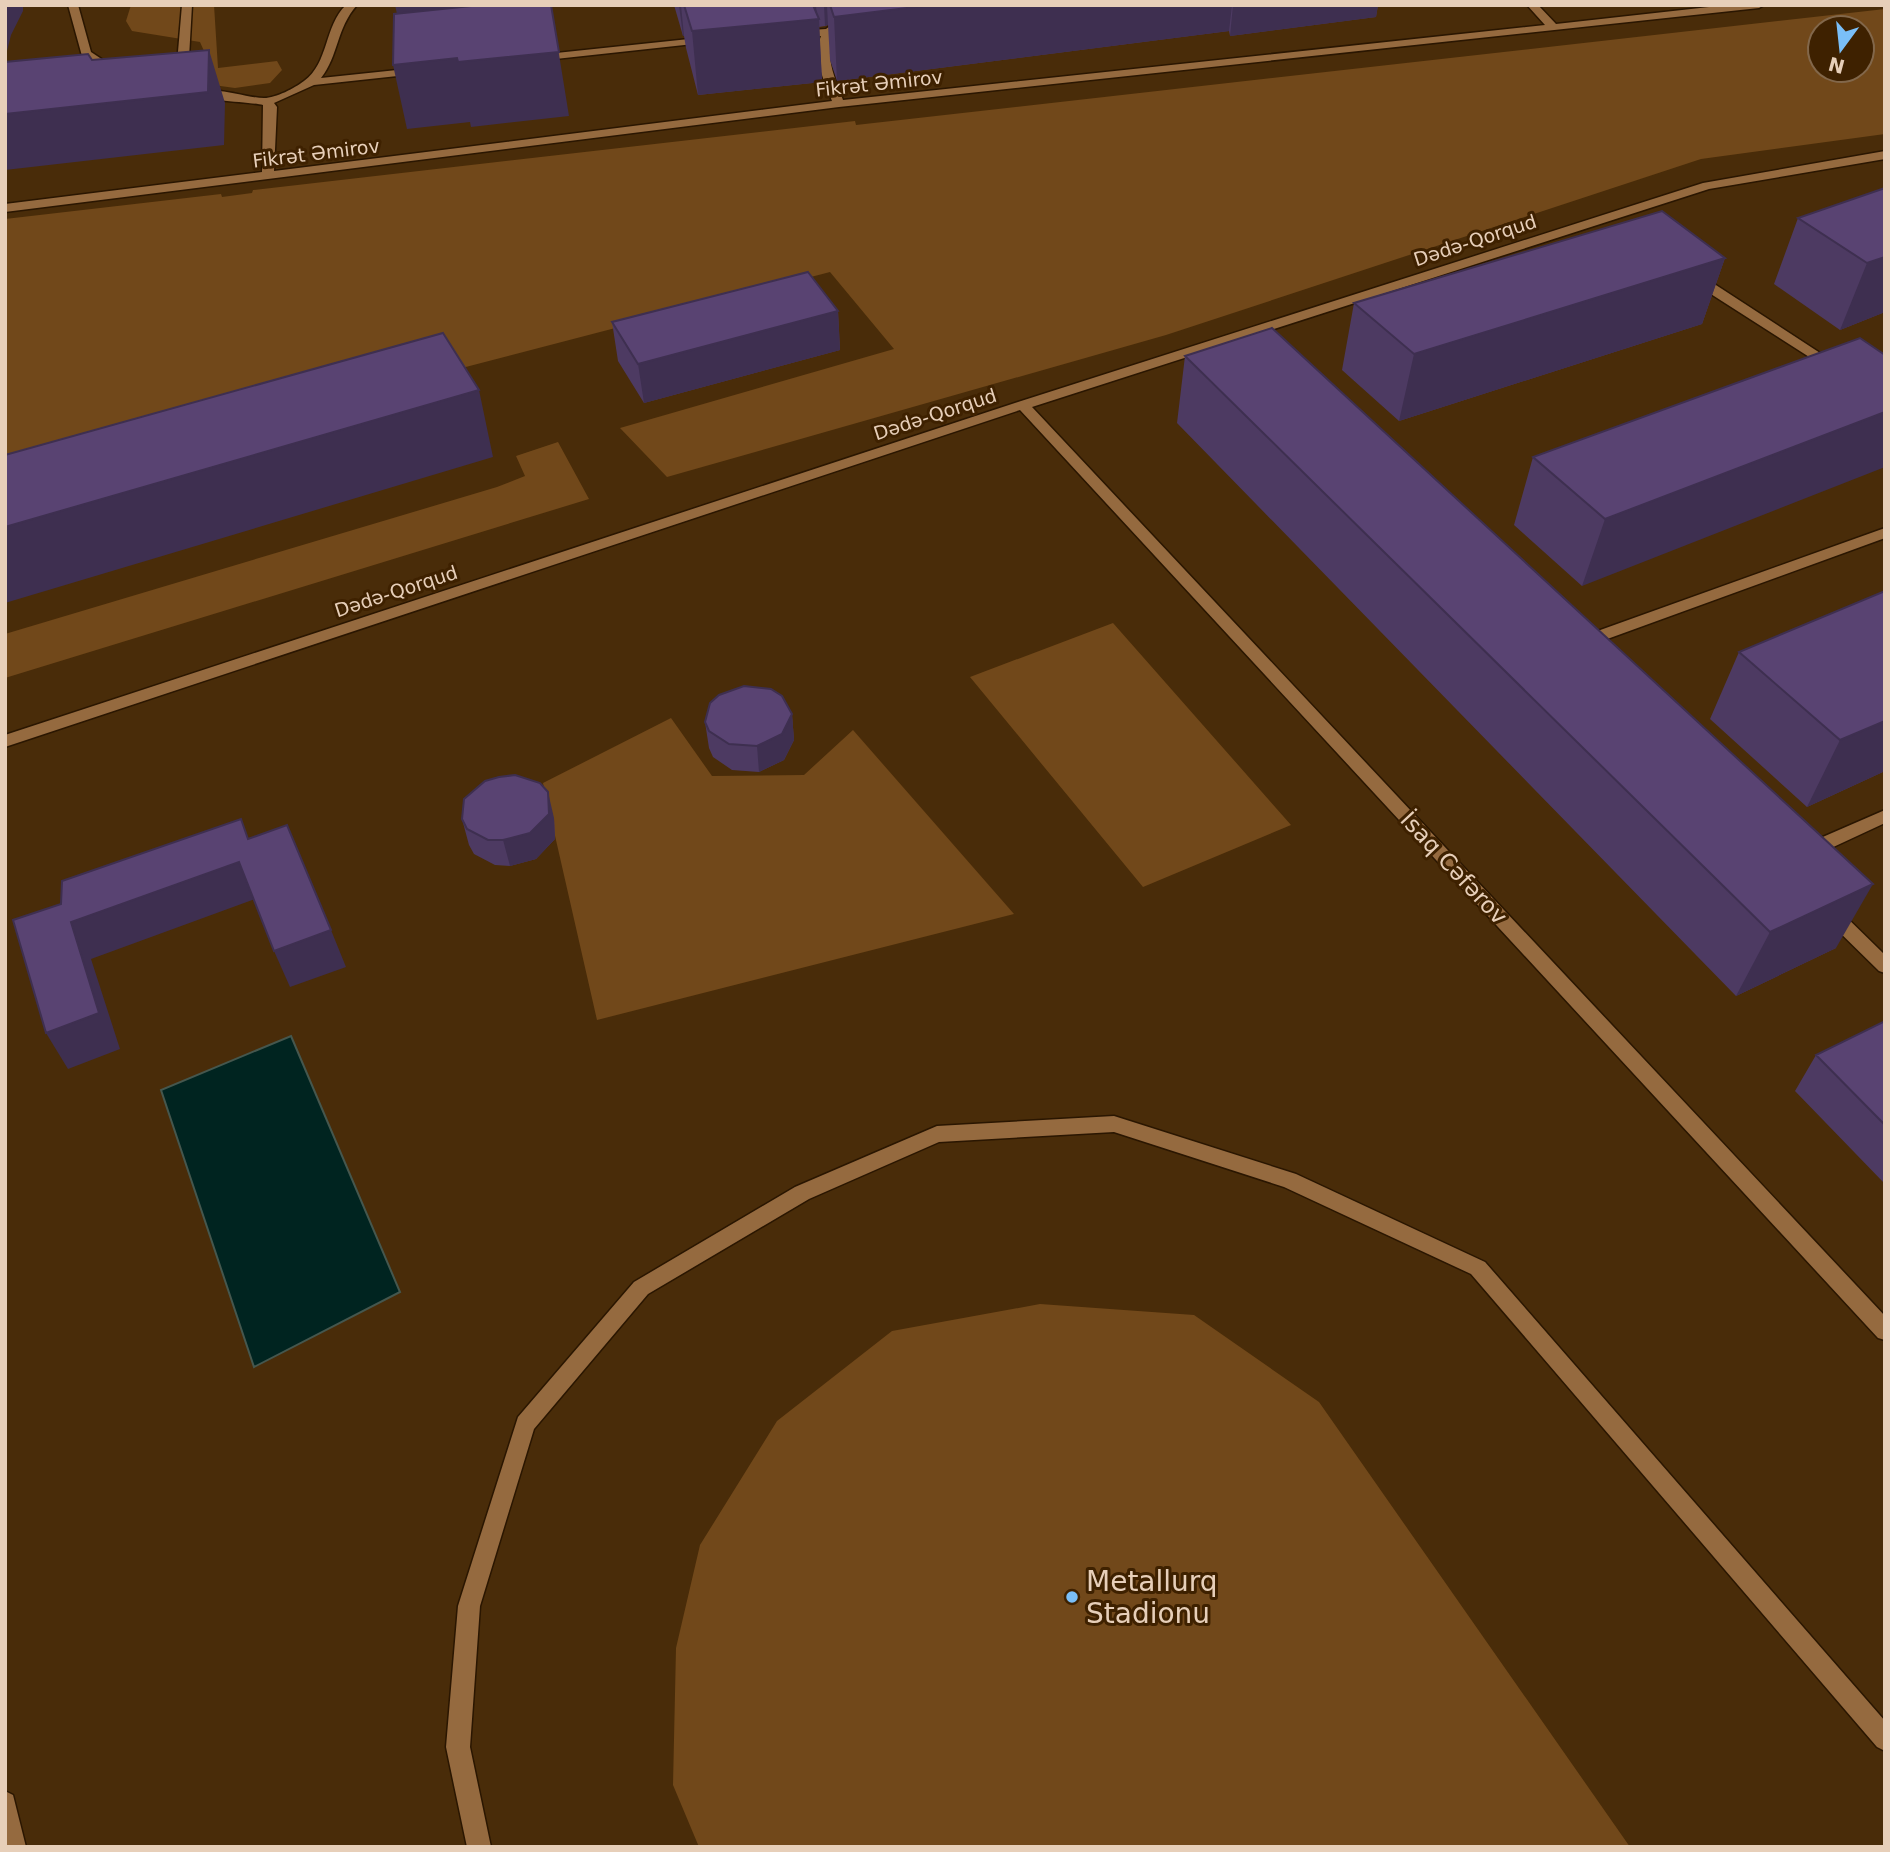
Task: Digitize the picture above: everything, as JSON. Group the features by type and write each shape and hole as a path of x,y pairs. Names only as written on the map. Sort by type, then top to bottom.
{"street":[{"path":"73,5 86,54 110,71 123,74"},
{"path":"172,86 181,88 187,5"},
{"path":"312,82 324,66 336,23 352,5"},
{"path":"1532,5 1555,29"},
{"name":"Fikrət Əmirov","path":"5,208 839,104 1759,5"},
{"path":"788,34 827,32 844,22"},
{"path":"827,32 821,54 839,104"},
{"path":"531,58 722,38"},
{"path":"181,96 236,96 267,102 312,82 435,69"},
{"path":"267,102 271,107 268,177"},
{"name":"Dədə-Qorqud","path":"5,741 1023,405 1263,335 1609,223 1707,186 1885,155"},
{"path":"1685,271 1849,376"},
{"path":"1826,361 1849,358"},
{"name":"İsaq Cəfərov","path":"1023,405 1885,1331"},
{"path":"1579,656 1569,646 1885,533"},
{"path":"1793,858 1885,816"},
{"path":"1818,900 1885,966"},
{"path":"479,1847 458,1747 469,1606 525,1424 641,1288 802,1193 937,1134 1114,1124 1289,1180 1478,1268 1885,1740"},
{"path":"5,1803 14,1847"}],"shaded area":[{"path":"131,5 214,5 218,68 277,61 282,70 270,83 235,88 191,82 204,51 200,42 132,31 126,21"},
{"path":"1885,9 1885,134 1701,159 1166,335 667,477 620,428 894,349 830,272 5,487 5,219 221,194 222,197 252,193 253,190 855,121 856,125 1806,18 1806,84 1876,84 1876,14 1841,14"},
{"path":"558,442 589,499 5,678 5,634 497,487 525,476 516,456"},
{"path":"1113,623 1291,825 1143,887 970,677"},
{"path":"671,718 712,776 804,775 853,730 1014,914 597,1020 543,783"},
{"name":"Metallurq Stadionu","path":"1040,1304 1194,1315 1319,1402 1630,1847 699,1847 673,1785 676,1648 700,1545 777,1421 892,1331"}],"water":[{"path":"291,1036 400,1292 254,1367 161,1090"}],"building":[{"path":"481,5 551,5 559,52 393,65 394,14"},
{"path":"684,5 813,5 819,19 692,31"},
{"path":"830,5 931,5 834,17"},
{"path":"209,50 208,92 5,114 5,62 88,54 92,60"},
{"path":"1885,188 1885,257 1867,263 1798,218"},
{"path":"1662,211 1725,258 1414,354 1354,303"},
{"path":"808,272 838,311 638,364 612,322"},
{"path":"1272,328 1873,884 1770,932 1185,356"},
{"path":"443,333 479,390 5,527 5,455"},
{"path":"1860,338 1885,355 1885,412 1605,519 1533,457"},
{"path":"1885,591 1885,721 1840,740 1739,652"},
{"path":"744,686 771,689 782,696 792,714 782,734 757,746 729,744 709,731 705,722 710,703 719,695"},
{"path":"515,775 540,783 548,792 549,814 530,833 503,840 488,840 467,829 462,819 464,799 485,781"},
{"path":"241,819 248,839 287,825 331,930 274,951 239,862 71,922 99,1013 46,1033 13,920 61,904 62,881"},
{"path":"1885,1021 1885,1125 1816,1055"}],"place":[{"name":"Metallurq Stadionu","path":"1072,1597"}]}
